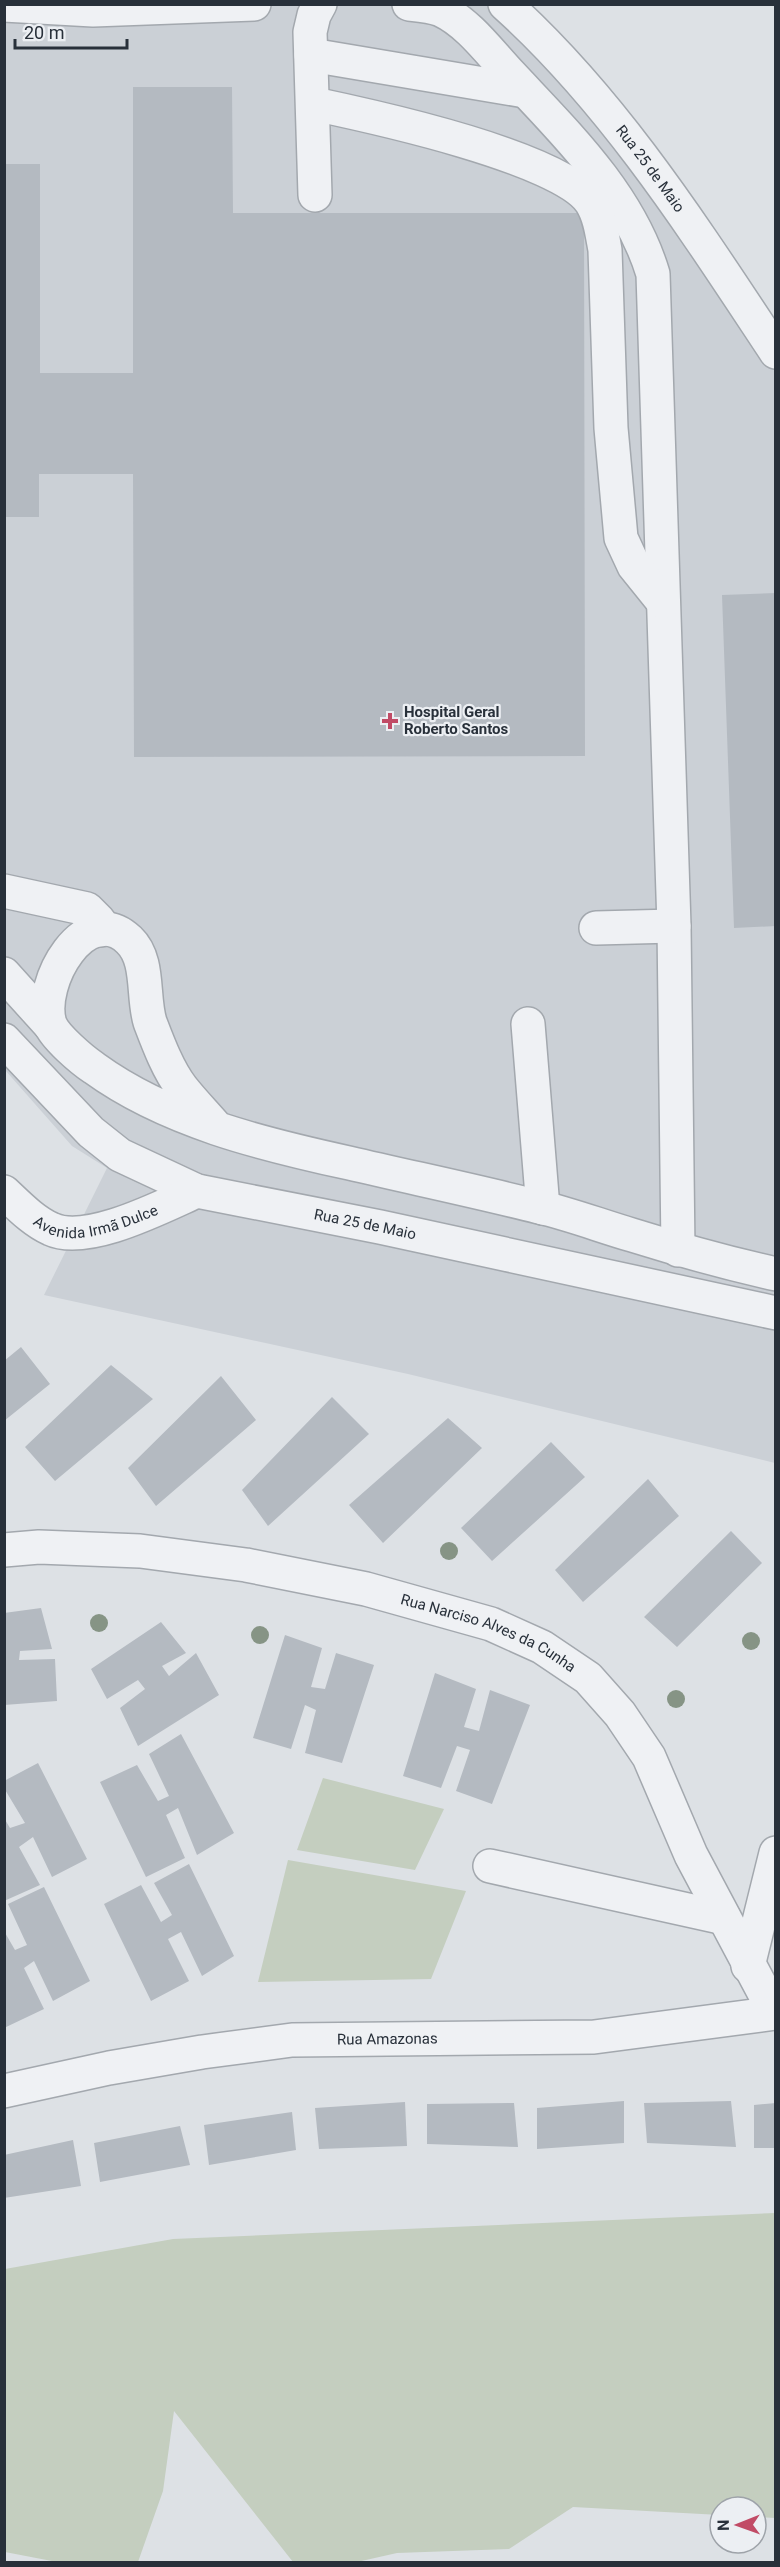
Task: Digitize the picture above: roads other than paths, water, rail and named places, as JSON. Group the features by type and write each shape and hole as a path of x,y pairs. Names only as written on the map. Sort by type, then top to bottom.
{"street":[{"path":"4,5 93,10 254,4"},
{"path":"315,195 310,32 314,15 320,4"},
{"path":"409,4 440,10 466,27 584,154 627,215 644,245 653,274 674,926 678,1250"},
{"name":"Rua 25 de Maio","path":"505,4 541,37 622,133 699,237 776,352"},
{"path":"311,55 525,91"},
{"path":"314,104 388,120 514,157 569,183 591,202 600,222 605,250 611,428 621,538 634,566 663,602"},
{"path":"4,891 87,909 99,921 101,930"},
{"path":"596,928 674,926"},
{"path":"50,1025 47,998 54,975 65,955 82,938 101,930 116,931 137,949 145,981 149,1019 164,1054 181,1086 216,1127"},
{"path":"4,974 64,1042 93,1068 167,1108 216,1127 292,1150 543,1208 678,1250 776,1274"},
{"path":"528,1024 543,1208"},
{"name":"Rua 25 de Maio","path":"4,1040 91,1132 120,1155 197,1191 380,1227 776,1313"},
{"name":"Avenida Irmã Dulce","path":"4,1191 29,1215 53,1230 75,1233 99,1229 142,1215 197,1191"},
{"name":"Rua Narciso Alves da Cunha","path":"4,1551 39,1547 140,1551 246,1565 366,1589 491,1624 542,1647 588,1678 620,1714 649,1757 671,1803 691,1855 775,2013"},
{"path":"748,1966 776,1853"},
{"path":"490,1866 724,1918"},
{"name":"Rua Amazonas","path":"4,2091 109,2068 292,2040 594,2037 775,2013"}],"place":[{"name":"Hospital Geral Roberto Santos","path":"390,721"}]}
